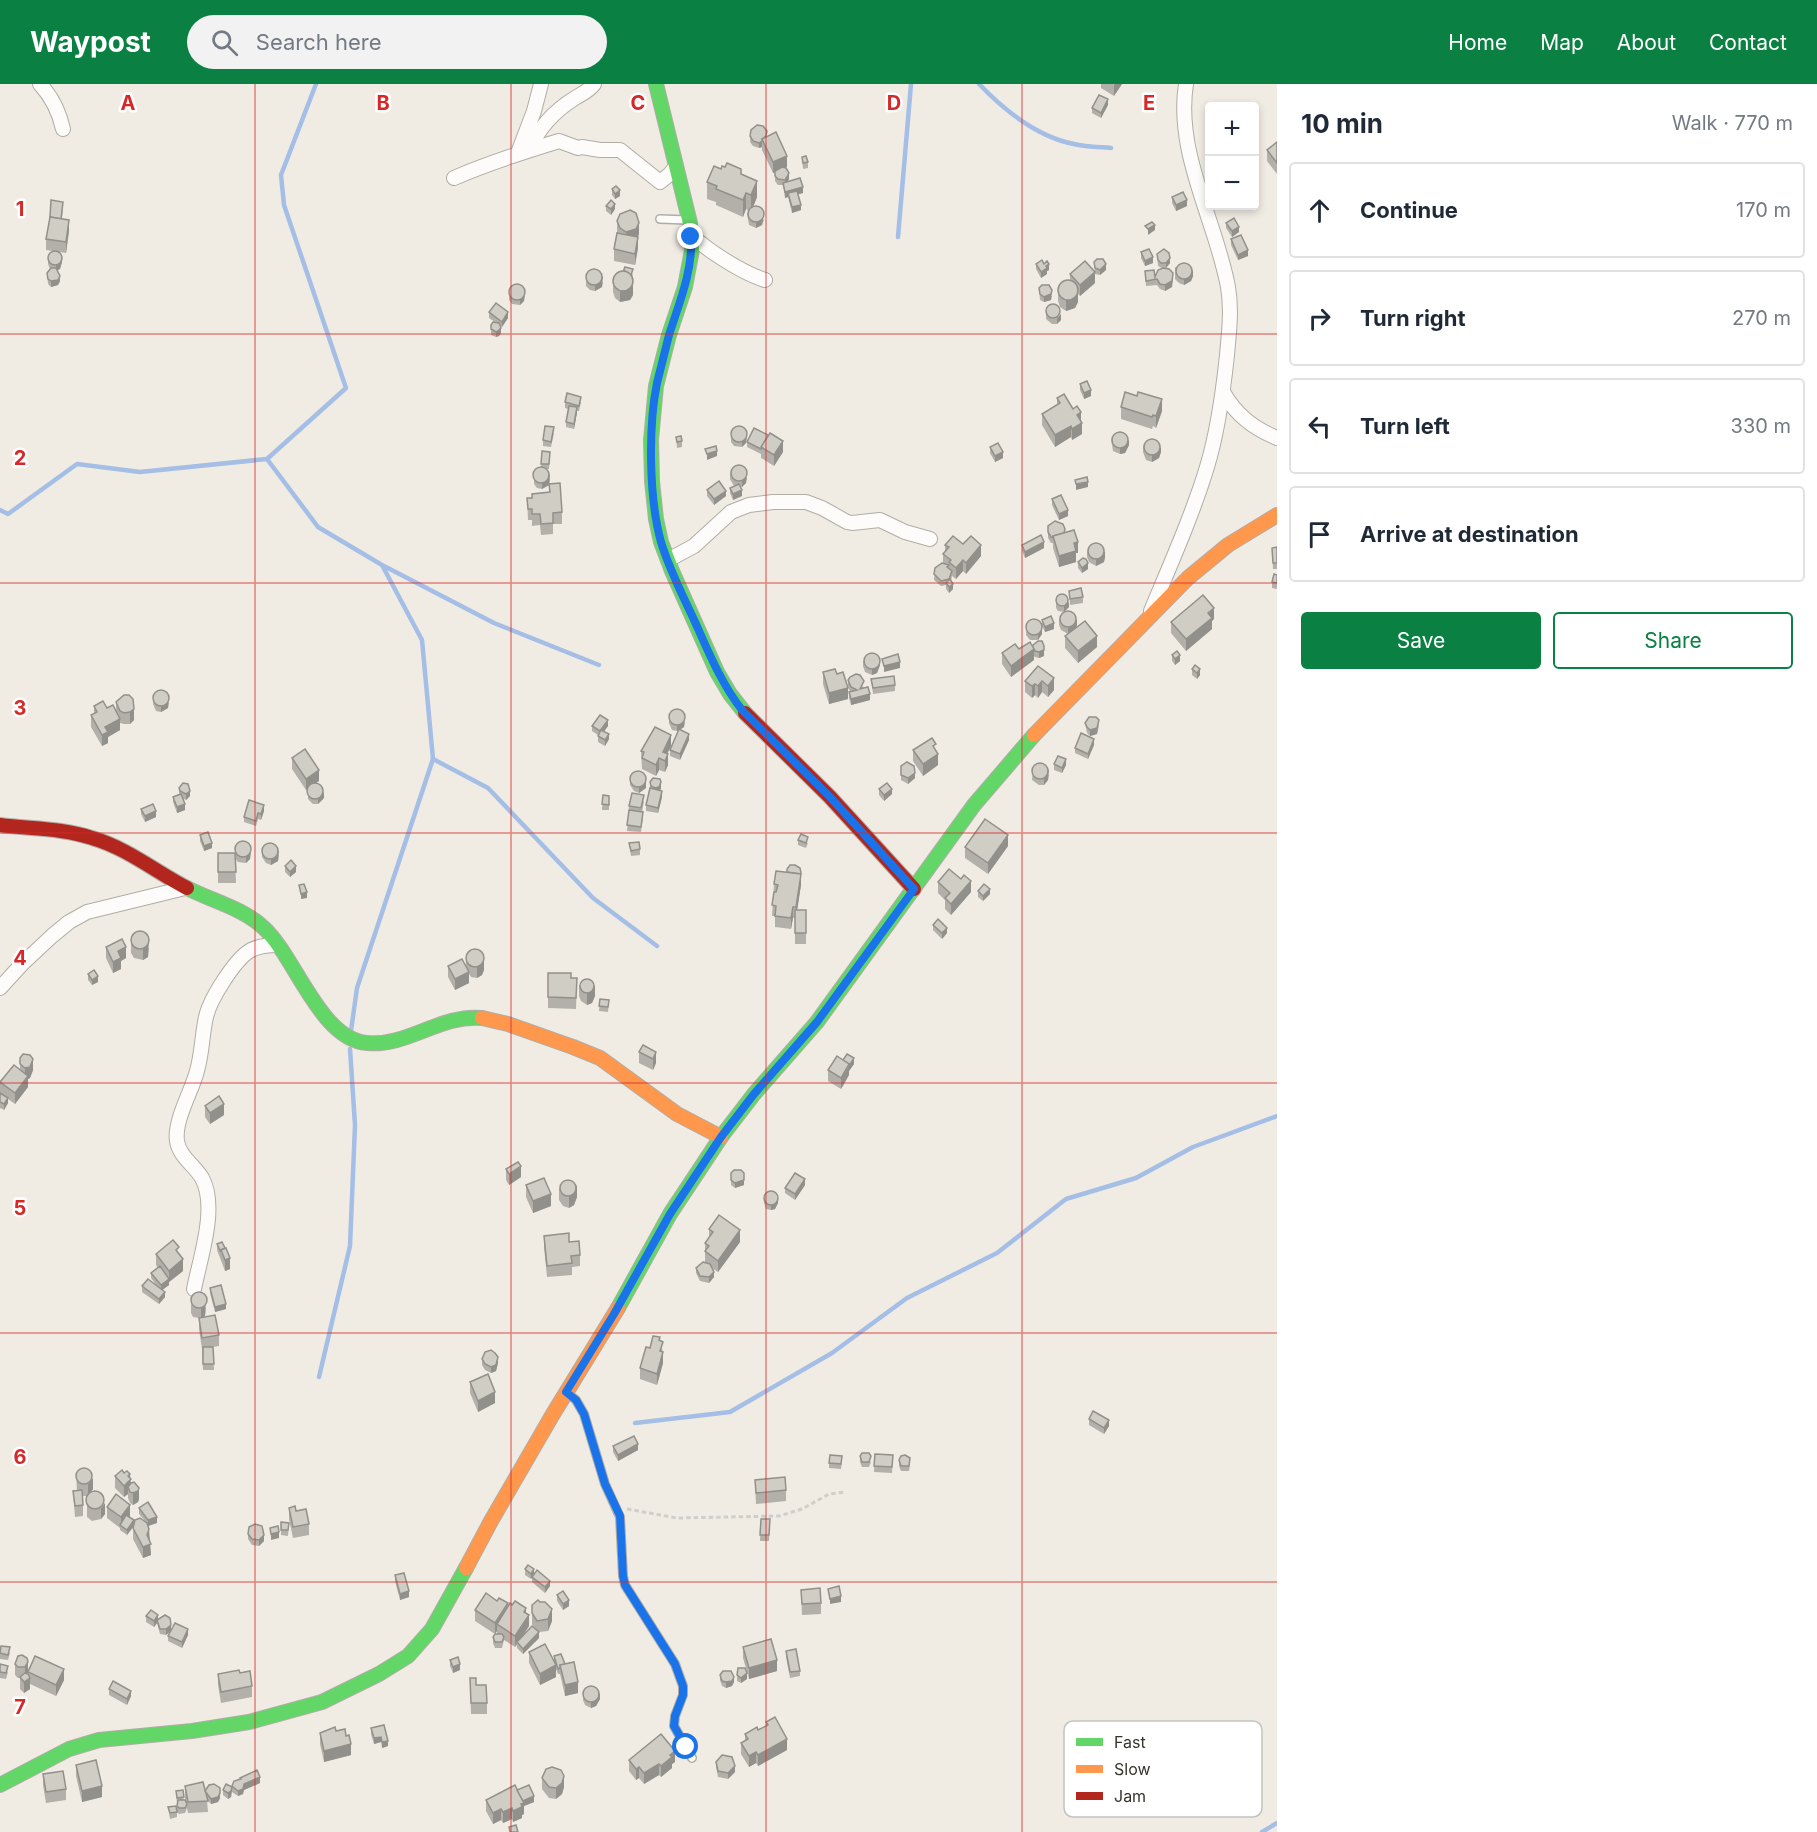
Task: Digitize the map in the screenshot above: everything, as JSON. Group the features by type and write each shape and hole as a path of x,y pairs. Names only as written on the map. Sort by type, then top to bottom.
{"street":[{"path":"40,84 53,100 63,129"},
{"path":"523,152 541,84"},
{"path":"523,152 550,117 576,97 587,92 594,84"},
{"path":"656,84 690,221 692,250 685,287 669,335 657,386 651,440 652,481 661,542 717,672 730,694 742,710 830,797 914,889"},
{"path":"1150,616 1208,465 1223,392 1230,304 1214,229 1196,176 1188,141 1185,116 1186,84"},
{"path":"454,178 474,169 559,141 578,148 620,150 660,182 658,183 672,189 684,199"},
{"path":"660,182 676,166"},
{"path":"691,237 739,269 765,280"},
{"path":"1223,392 1231,407 1241,418 1257,429 1277,438"},
{"path":"668,560 694,546 731,512 749,505 772,502 806,502 847,522 880,520 905,532 930,539"},
{"path":"0,1785 69,1749 99,1740 192,1731 249,1722 322,1702 379,1674 408,1656 432,1629 452,1598 491,1521 566,1392 614,1314 670,1214 721,1137 754,1094 817,1022 974,805 1019,752 1188,578 1228,545 1277,515"},
{"path":"0,825 93,838 123,851 184,888 243,915 262,927 278,945 322,1009 337,1028 350,1039 365,1043 385,1042 453,1019 475,1017 496,1020 574,1046 601,1059 678,1114 721,1137"},
{"path":"0,988 52,936 69,922 87,912 184,888"},
{"path":"194,1289 208,1225 209,1203 203,1179 186,1159 177,1142 178,1125 197,1072 210,1004 245,954 259,947 278,945"}],"lane":[{"path":"660,219 690,221"},
{"path":"566,1392 576,1400 584,1414 605,1484 620,1516 625,1585 681,1677 683,1695 675,1716 674,1726 692,1758"}],"path":[{"path":"616,1507 677,1518 779,1516 802,1509 829,1494 845,1492"}],"building":[{"path":"1099,95 1108,99 1101,113 1092,108"},
{"path":"757,125 763,126 767,131 766,136 759,143 753,141 750,136 751,130"},
{"path":"776,132 787,156 773,162 762,139"},
{"path":"1277,142 1277,163 1267,150"},
{"path":"806,156 808,162 803,163 802,157"},
{"path":"727,163 741,169 741,174 757,181 751,195 746,193 743,200 716,189 717,186 707,182 714,166 721,169"},
{"path":"782,167 786,168 789,173 785,180 775,176 775,171"},
{"path":"800,178 803,187 785,192 783,183"},
{"path":"616,186 620,190 615,194 612,189"},
{"path":"797,191 801,205 792,207 788,193"},
{"path":"1183,192 1187,200 1176,205 1172,197"},
{"path":"51,200 63,202 61,219 50,217"},
{"path":"611,200 615,204 611,209 606,206"},
{"path":"756,206 764,214 756,222 748,214"},
{"path":"630,210 636,213 639,223 636,229 626,232 620,228 617,221 620,214"},
{"path":"50,217 69,220 66,242 46,239"},
{"path":"1234,218 1239,227 1232,231 1226,223"},
{"path":"1152,222 1155,225 1148,229 1145,226"},
{"path":"617,233 638,237 635,254 614,249"},
{"path":"1241,235 1248,250 1238,255 1231,239"},
{"path":"1149,249 1153,257 1145,261 1141,252"},
{"path":"1164,249 1169,253 1170,258 1166,263 1161,263 1157,254"},
{"path":"55,251 60,253 62,258 60,263 55,265 50,263 48,258 50,253"},
{"path":"1097,259 1103,259 1106,264 1100,270 1095,268 1094,262"},
{"path":"1042,260 1044,264 1047,261 1049,264 1041,272 1036,264"},
{"path":"1085,261 1095,272 1080,285 1070,274"},
{"path":"1181,263 1187,263 1192,271 1190,277 1181,279 1176,274 1176,268"},
{"path":"625,267 633,269 631,275 623,272"},
{"path":"51,268 56,268 60,276 58,280 48,279 47,273"},
{"path":"1163,268 1173,273 1172,281 1165,285 1160,284 1157,279 1146,281 1145,271 1154,270 1155,277 1158,270"},
{"path":"594,269 600,271 602,277 600,283 594,285 588,283 586,277 588,271"},
{"path":"623,271 630,274 633,281 630,288 623,291 616,288 613,281 616,274"},
{"path":"1068,280 1075,283 1078,290 1075,297 1068,300 1061,297 1058,290 1061,283"},
{"path":"517,284 523,286 525,292 523,298 517,300 511,298 509,292 511,286"},
{"path":"1042,285 1049,285 1052,290 1051,294 1044,297 1040,294 1039,288"},
{"path":"496,303 508,312 502,322 489,312"},
{"path":"1050,304 1056,304 1060,311 1056,318 1050,318 1046,314 1046,308"},
{"path":"493,322 499,323 501,328 496,332 491,329"},
{"path":"1087,381 1091,390 1084,393 1080,384"},
{"path":"1125,392 1137,396 1138,392 1162,399 1156,416 1152,417 1121,407"},
{"path":"567,393 581,397 579,406 565,402"},
{"path":"1064,394 1073,409 1077,406 1081,412 1077,415 1082,423 1055,435 1042,414 1060,403 1057,398"},
{"path":"569,406 577,407 574,424 566,422"},
{"path":"545,426 554,427 551,442 543,440"},
{"path":"739,426 745,428 747,434 745,440 739,442 733,440 731,434 733,428"},
{"path":"754,428 768,435 761,449 747,442"},
{"path":"1117,432 1123,432 1128,440 1126,446 1117,448 1112,443 1112,437"},
{"path":"770,433 783,441 774,455 761,447"},
{"path":"681,436 682,441 677,442 676,437"},
{"path":"1149,439 1155,439 1160,447 1158,453 1149,455 1144,450 1144,444"},
{"path":"998,443 1003,452 995,456 990,447"},
{"path":"716,446 717,451 707,454 705,449"},
{"path":"542,451 550,452 549,464 541,464"},
{"path":"739,465 745,467 747,473 745,479 739,481 733,479 731,473 733,467"},
{"path":"541,467 547,469 549,475 547,481 541,483 535,481 533,475 535,469"},
{"path":"1087,477 1088,482 1076,484 1075,480"},
{"path":"719,481 726,491 714,499 707,490"},
{"path":"560,483 562,512 553,513 553,523 541,524 540,514 532,514 532,509 528,509 527,498 532,498 532,494 550,492 549,484"},
{"path":"739,484 742,490 733,494 730,488"},
{"path":"1061,495 1068,510 1059,514 1052,499"},
{"path":"1055,521 1063,524 1065,529 1064,533 1053,536 1053,538 1048,532 1048,526"},
{"path":"1074,530 1078,542 1074,543 1076,551 1059,556 1053,536"},
{"path":"1041,535 1044,542 1025,552 1022,545"},
{"path":"953,536 963,544 971,536 981,545 966,563 963,560 956,568 943,554 949,547 945,545"},
{"path":"1093,543 1099,543 1104,551 1102,557 1093,559 1088,554 1088,548"},
{"path":"1277,547 1277,563 1273,563 1272,548"},
{"path":"1083,558 1088,563 1082,568 1078,562"},
{"path":"942,563 949,565 947,567 952,571 949,579 941,581 934,574 935,568"},
{"path":"1274,574 1277,575 1277,583 1272,582"},
{"path":"950,579 953,584 949,587 946,583"},
{"path":"1081,588 1083,597 1070,599 1069,591"},
{"path":"1064,594 1068,600 1064,606 1060,606 1056,598"},
{"path":"1203,595 1214,608 1208,613 1212,618 1186,639 1171,622"},
{"path":"1065,611 1071,611 1076,619 1074,625 1065,627 1060,622 1060,616"},
{"path":"1051,616 1054,623 1045,627 1042,620"},
{"path":"1034,619 1042,627 1034,635 1026,627"},
{"path":"1085,621 1097,636 1078,651 1065,636"},
{"path":"1042,641 1044,646 1044,650 1039,652 1035,651 1032,646"},
{"path":"1030,642 1034,649 1011,666 1002,653 1015,644 1019,649"},
{"path":"1177,651 1180,655 1175,659 1172,655"},
{"path":"872,653 878,655 880,661 878,667 872,669 866,667 864,661 866,655"},
{"path":"898,654 900,662 884,666 882,659"},
{"path":"1195,665 1200,669 1197,673 1192,669"},
{"path":"1038,666 1054,678 1048,686 1042,681 1038,686 1035,684 1032,686 1025,681"},
{"path":"835,669 837,674 843,672 848,688 829,693 823,672"},
{"path":"856,674 860,675 864,681 860,689 868,687 870,694 851,699 849,692 857,690 851,687 848,680"},
{"path":"894,676 895,685 873,688 871,679"},
{"path":"161,690 167,692 169,698 167,704 161,706 155,704 153,698 155,692"},
{"path":"124,695 129,695 133,699 134,709 130,712 120,711 116,702"},
{"path":"103,701 107,708 113,705 120,719 105,727 108,732 102,735 91,715 97,712 94,706"},
{"path":"677,709 683,711 685,717 683,723 677,725 671,723 669,717 671,711"},
{"path":"600,715 608,720 600,731 592,726"},
{"path":"1089,717 1096,717 1099,720 1097,728 1090,730 1087,727 1085,723"},
{"path":"655,727 671,735 663,752 668,754 665,761 659,758 656,765 642,758 644,752 641,751"},
{"path":"679,729 689,734 680,754 670,750"},
{"path":"601,730 609,734 605,740 598,736"},
{"path":"1081,733 1094,739 1088,754 1075,748"},
{"path":"932,738 936,744 933,746 938,754 923,764 913,750"},
{"path":"305,749 319,770 306,779 292,758"},
{"path":"1058,756 1066,759 1062,768 1054,764"},
{"path":"907,762 914,766 915,773 908,778 901,775 901,766"},
{"path":"1040,763 1046,765 1048,771 1046,777 1040,779 1034,777 1032,771 1034,765"},
{"path":"638,771 644,773 646,779 644,785 638,787 632,785 630,779 632,773"},
{"path":"653,778 660,779 659,787 651,786 650,782"},
{"path":"183,783 188,784 190,791 186,794 179,788"},
{"path":"315,783 321,785 323,791 321,797 315,799 309,797 307,791 309,785"},
{"path":"887,783 892,789 884,795 879,789"},
{"path":"650,788 662,791 658,808 646,805"},
{"path":"632,793 644,795 641,808 629,806"},
{"path":"181,794 185,804 177,807 173,797"},
{"path":"603,795 609,796 609,805 602,804"},
{"path":"249,800 264,805 256,821 244,817"},
{"path":"153,804 156,811 145,816 141,809"},
{"path":"629,810 643,812 641,827 627,825"},
{"path":"985,819 1008,835 988,863 965,847"},
{"path":"208,832 212,843 204,846 200,835"},
{"path":"801,834 808,837 806,843 798,840"},
{"path":"243,841 249,843 251,849 249,855 243,857 237,855 235,849 237,843"},
{"path":"639,842 640,849 631,851 629,843"},
{"path":"270,843 276,845 278,851 276,857 270,859 264,857 262,851 264,845"},
{"path":"218,853 235,853 236,872 218,872"},
{"path":"291,860 296,866 290,872 285,866"},
{"path":"790,865 800,868 801,873 787,872"},
{"path":"949,869 961,879 964,875 971,881 951,904 945,898 950,893 938,882"},
{"path":"776,871 801,874 796,907 793,907 791,918 775,916 776,906 772,905 774,892 778,885 774,884"},
{"path":"304,884 307,892 301,894 299,885"},
{"path":"984,884 990,889 983,896 978,891"},
{"path":"795,910 806,910 806,933 795,933"},
{"path":"938,919 947,928 942,933 933,925"},
{"path":"140,931 146,934 149,940 146,946 140,949 134,946 131,940 134,934"},
{"path":"122,939 126,947 118,951 121,958 113,962 106,947"},
{"path":"475,949 481,952 484,958 481,964 475,967 469,964 466,958 469,952"},
{"path":"462,959 469,972 455,979 448,966"},
{"path":"94,970 98,976 92,980 88,974"},
{"path":"548,973 571,973 571,978 577,978 576,998 548,997"},
{"path":"584,979 590,979 594,986 590,993 584,993 580,989 580,983"},
{"path":"600,999 609,1000 608,1007 599,1006"},
{"path":"643,1045 656,1052 653,1059 639,1052"},
{"path":"23,1054 30,1055 33,1059 30,1067 25,1068 20,1064"},
{"path":"847,1054 854,1058 849,1066 843,1060"},
{"path":"837,1056 849,1064 841,1078 828,1070"},
{"path":"14,1065 28,1076 15,1093 0,1082"},
{"path":"0,1093 8,1098 4,1104 0,1102"},
{"path":"219,1096 224,1104 210,1113 205,1106"},
{"path":"518,1162 521,1166 509,1174 506,1169"},
{"path":"734,1170 741,1170 744,1173 744,1180 735,1183 731,1180 731,1173"},
{"path":"795,1173 805,1179 795,1194 785,1188"},
{"path":"544,1178 551,1194 533,1201 526,1185"},
{"path":"565,1180 571,1180 576,1188 574,1194 565,1196 560,1191 560,1185"},
{"path":"771,1191 776,1193 778,1198 776,1203 771,1205 766,1203 764,1198 766,1193"},
{"path":"719,1215 740,1230 718,1261 705,1251 709,1246 705,1243 713,1232 709,1229"},
{"path":"569,1233 569,1242 579,1241 580,1255 571,1256 572,1263 547,1266 544,1236"},
{"path":"173,1240 179,1247 176,1250 183,1259 169,1271 156,1254"},
{"path":"222,1242 225,1248 221,1252 217,1244"},
{"path":"226,1248 230,1258 225,1260 221,1250"},
{"path":"703,1262 710,1264 714,1272 709,1277 700,1276 696,1268"},
{"path":"160,1266 169,1279 161,1285 151,1273"},
{"path":"148,1279 165,1292 159,1299 142,1286"},
{"path":"221,1285 226,1304 215,1307 210,1288"},
{"path":"199,1292 207,1300 199,1308 191,1300"},
{"path":"215,1315 219,1335 202,1338 199,1318"},
{"path":"653,1336 660,1337 659,1340 663,1342 660,1351 663,1352 657,1374 640,1368 646,1347 650,1348"},
{"path":"203,1347 213,1347 214,1364 203,1364"},
{"path":"491,1350 498,1357 496,1365 491,1367 482,1359 485,1352"},
{"path":"488,1374 495,1392 478,1401 470,1382"},
{"path":"1093,1411 1109,1420 1104,1428 1089,1419"},
{"path":"634,1436 638,1444 618,1455 613,1446"},
{"path":"862,1453 869,1453 871,1456 869,1462 862,1462 860,1456"},
{"path":"875,1454 893,1455 892,1467 874,1466"},
{"path":"830,1455 842,1456 841,1464 829,1463"},
{"path":"905,1455 910,1458 909,1466 901,1466 899,1460"},
{"path":"81,1468 87,1468 92,1476 90,1482 81,1484 76,1479 76,1473"},
{"path":"122,1470 130,1474 128,1476 131,1479 124,1486 115,1476"},
{"path":"785,1477 786,1490 756,1493 755,1480"},
{"path":"134,1482 139,1488 133,1493 128,1487"},
{"path":"82,1490 83,1505 75,1506 73,1491"},
{"path":"95,1491 103,1496 104,1500 99,1508 95,1509 87,1504 86,1500 91,1492"},
{"path":"116,1494 130,1505 121,1517 107,1507"},
{"path":"148,1502 157,1517 148,1520 139,1508"},
{"path":"295,1506 296,1511 306,1509 309,1524 293,1527 289,1508"},
{"path":"126,1515 134,1520 127,1530 120,1525"},
{"path":"140,1518 147,1523 149,1529 147,1535 151,1544 143,1547 133,1528 135,1520"},
{"path":"761,1519 770,1519 769,1535 760,1535"},
{"path":"281,1522 289,1523 288,1530 281,1530"},
{"path":"255,1524 262,1526 264,1535 259,1540 252,1539 248,1534 249,1527"},
{"path":"278,1526 279,1532 271,1534 270,1528"},
{"path":"528,1565 534,1569 531,1574 525,1569"},
{"path":"537,1570 550,1581 545,1587 532,1577"},
{"path":"404,1573 409,1591 400,1594 395,1575"},
{"path":"839,1586 841,1596 830,1599 828,1589"},
{"path":"820,1588 821,1603 802,1604 801,1590"},
{"path":"563,1591 569,1600 563,1604 557,1595"},
{"path":"486,1593 497,1601 499,1598 508,1603 495,1623 475,1610"},
{"path":"538,1600 545,1602 552,1609 548,1619 537,1621 532,1613 532,1605"},
{"path":"515,1601 526,1608 524,1612 529,1615 515,1636 497,1624 510,1603 512,1605"},
{"path":"151,1610 158,1615 154,1621 146,1616"},
{"path":"165,1615 170,1618 171,1625 166,1629 160,1629 157,1620"},
{"path":"175,1623 188,1629 182,1642 168,1636"},
{"path":"532,1626 539,1632 523,1649 517,1642"},
{"path":"495,1634 502,1634 504,1637 502,1642 495,1642 493,1637"},
{"path":"771,1639 777,1660 749,1668 743,1647"},
{"path":"545,1644 556,1665 540,1674 529,1652"},
{"path":"1,1646 10,1647 8,1655 0,1653"},
{"path":"796,1649 800,1671 790,1672 786,1651"},
{"path":"561,1654 565,1664 560,1665 558,1669 554,1656"},
{"path":"22,1655 27,1658 28,1662 25,1667 18,1667 15,1664 18,1656"},
{"path":"35,1656 64,1669 56,1685 28,1672"},
{"path":"458,1657 460,1664 453,1667 450,1660"},
{"path":"574,1662 578,1682 565,1685 560,1665"},
{"path":"0,1664 8,1666 6,1673 0,1672"},
{"path":"738,1668 745,1668 747,1673 741,1678 737,1675"},
{"path":"239,1670 240,1673 250,1671 252,1686 221,1692 218,1674"},
{"path":"723,1671 731,1671 734,1677 732,1681 722,1681 720,1675"},
{"path":"25,1673 30,1678 24,1682 20,1677"},
{"path":"470,1678 476,1678 476,1685 486,1685 487,1703 471,1703"},
{"path":"113,1681 131,1691 127,1699 109,1689"},
{"path":"591,1686 597,1688 599,1694 597,1700 591,1702 585,1700 583,1694 585,1688"},
{"path":"775,1717 787,1739 758,1755 756,1752 749,1756 741,1743 748,1739 745,1734 757,1727 758,1730 768,1725 766,1722"},
{"path":"384,1725 388,1741 382,1742 381,1737 374,1738 371,1728"},
{"path":"335,1727 336,1731 345,1729 351,1744 324,1751 320,1733"},
{"path":"661,1734 675,1751 670,1755 672,1757 661,1766 659,1764 644,1773 639,1767 636,1769 629,1760"},
{"path":"722,1755 732,1757 735,1766 728,1773 718,1771 716,1762"},
{"path":"96,1760 102,1786 82,1791 76,1765"},
{"path":"552,1767 561,1770 564,1776 562,1783 556,1788 549,1787 542,1778 546,1769"},
{"path":"257,1770 260,1777 244,1784 243,1789 238,1791 232,1786 234,1781"},
{"path":"63,1771 66,1789 46,1792 43,1774"},
{"path":"203,1782 208,1801 188,1802 185,1786"},
{"path":"214,1784 220,1788 220,1793 218,1797 211,1799 205,1791 209,1785"},
{"path":"226,1784 232,1787 228,1793 223,1790"},
{"path":"515,1785 524,1803 521,1804 522,1807 503,1812 501,1809 493,1813 486,1800"},
{"path":"529,1785 534,1796 523,1801 517,1790"},
{"path":"183,1790 184,1797 177,1798 176,1791"},
{"path":"178,1800 185,1800 187,1804 185,1808 177,1806"},
{"path":"176,1806 177,1812 170,1813 168,1807"},
{"path":"516,1825 518,1832 510,1832 509,1827"}],"waterway":[{"path":"0,510 8,514 77,464 140,472 267,459 346,388 284,205 281,175 316,84"},
{"path":"898,237 911,84"},
{"path":"979,84 1010,113 1034,129 1079,145 1111,148"},
{"path":"267,459 318,527 382,565 422,640 433,759 357,988 351,1031"},
{"path":"384,566 494,623 599,665"},
{"path":"433,759 488,788 593,898 657,946"},
{"path":"319,1377 350,1246 355,1125 350,1049"},
{"path":"635,1423 730,1412 832,1353 907,1298 997,1253 1066,1199 1136,1178 1193,1147 1277,1116"},
{"path":"1262,1832 1277,1823"}],"traffic: fast":[{"path":"656,84 690,223 692,250 685,287 669,335 656,386 651,440 656,519 661,542 672,571 717,672 745,713"},
{"path":"618,1308 670,1214 721,1137 754,1094 817,1022 974,805 1034,735"},
{"path":"187,888 247,915 264,928 276,941 322,1013 336,1028 350,1038 367,1043 382,1043 452,1021 482,1018"},
{"path":"0,1785 69,1749 99,1740 192,1731 249,1722 322,1702 379,1674 408,1656 432,1629 466,1568"}],"traffic: slow":[{"path":"1034,735 1188,578 1228,545 1277,515"},
{"path":"482,1018 508,1024 600,1058 677,1114 721,1137"},
{"path":"466,1568 553,1414 618,1308"}],"traffic: jam":[{"path":"745,713 830,797 914,889"},
{"path":"0,825 58,831 105,842 187,888"}],"route":[{"path":"686,1747 674,1726 675,1716 683,1695 681,1677 625,1585 620,1516 605,1484 584,1414 576,1400 566,1392 614,1314 670,1214 721,1137 754,1094 817,1022 914,889 830,797 742,710 730,694 717,672 661,542 652,481 651,440 657,386 669,335 685,287 692,250 691,237"}]}
